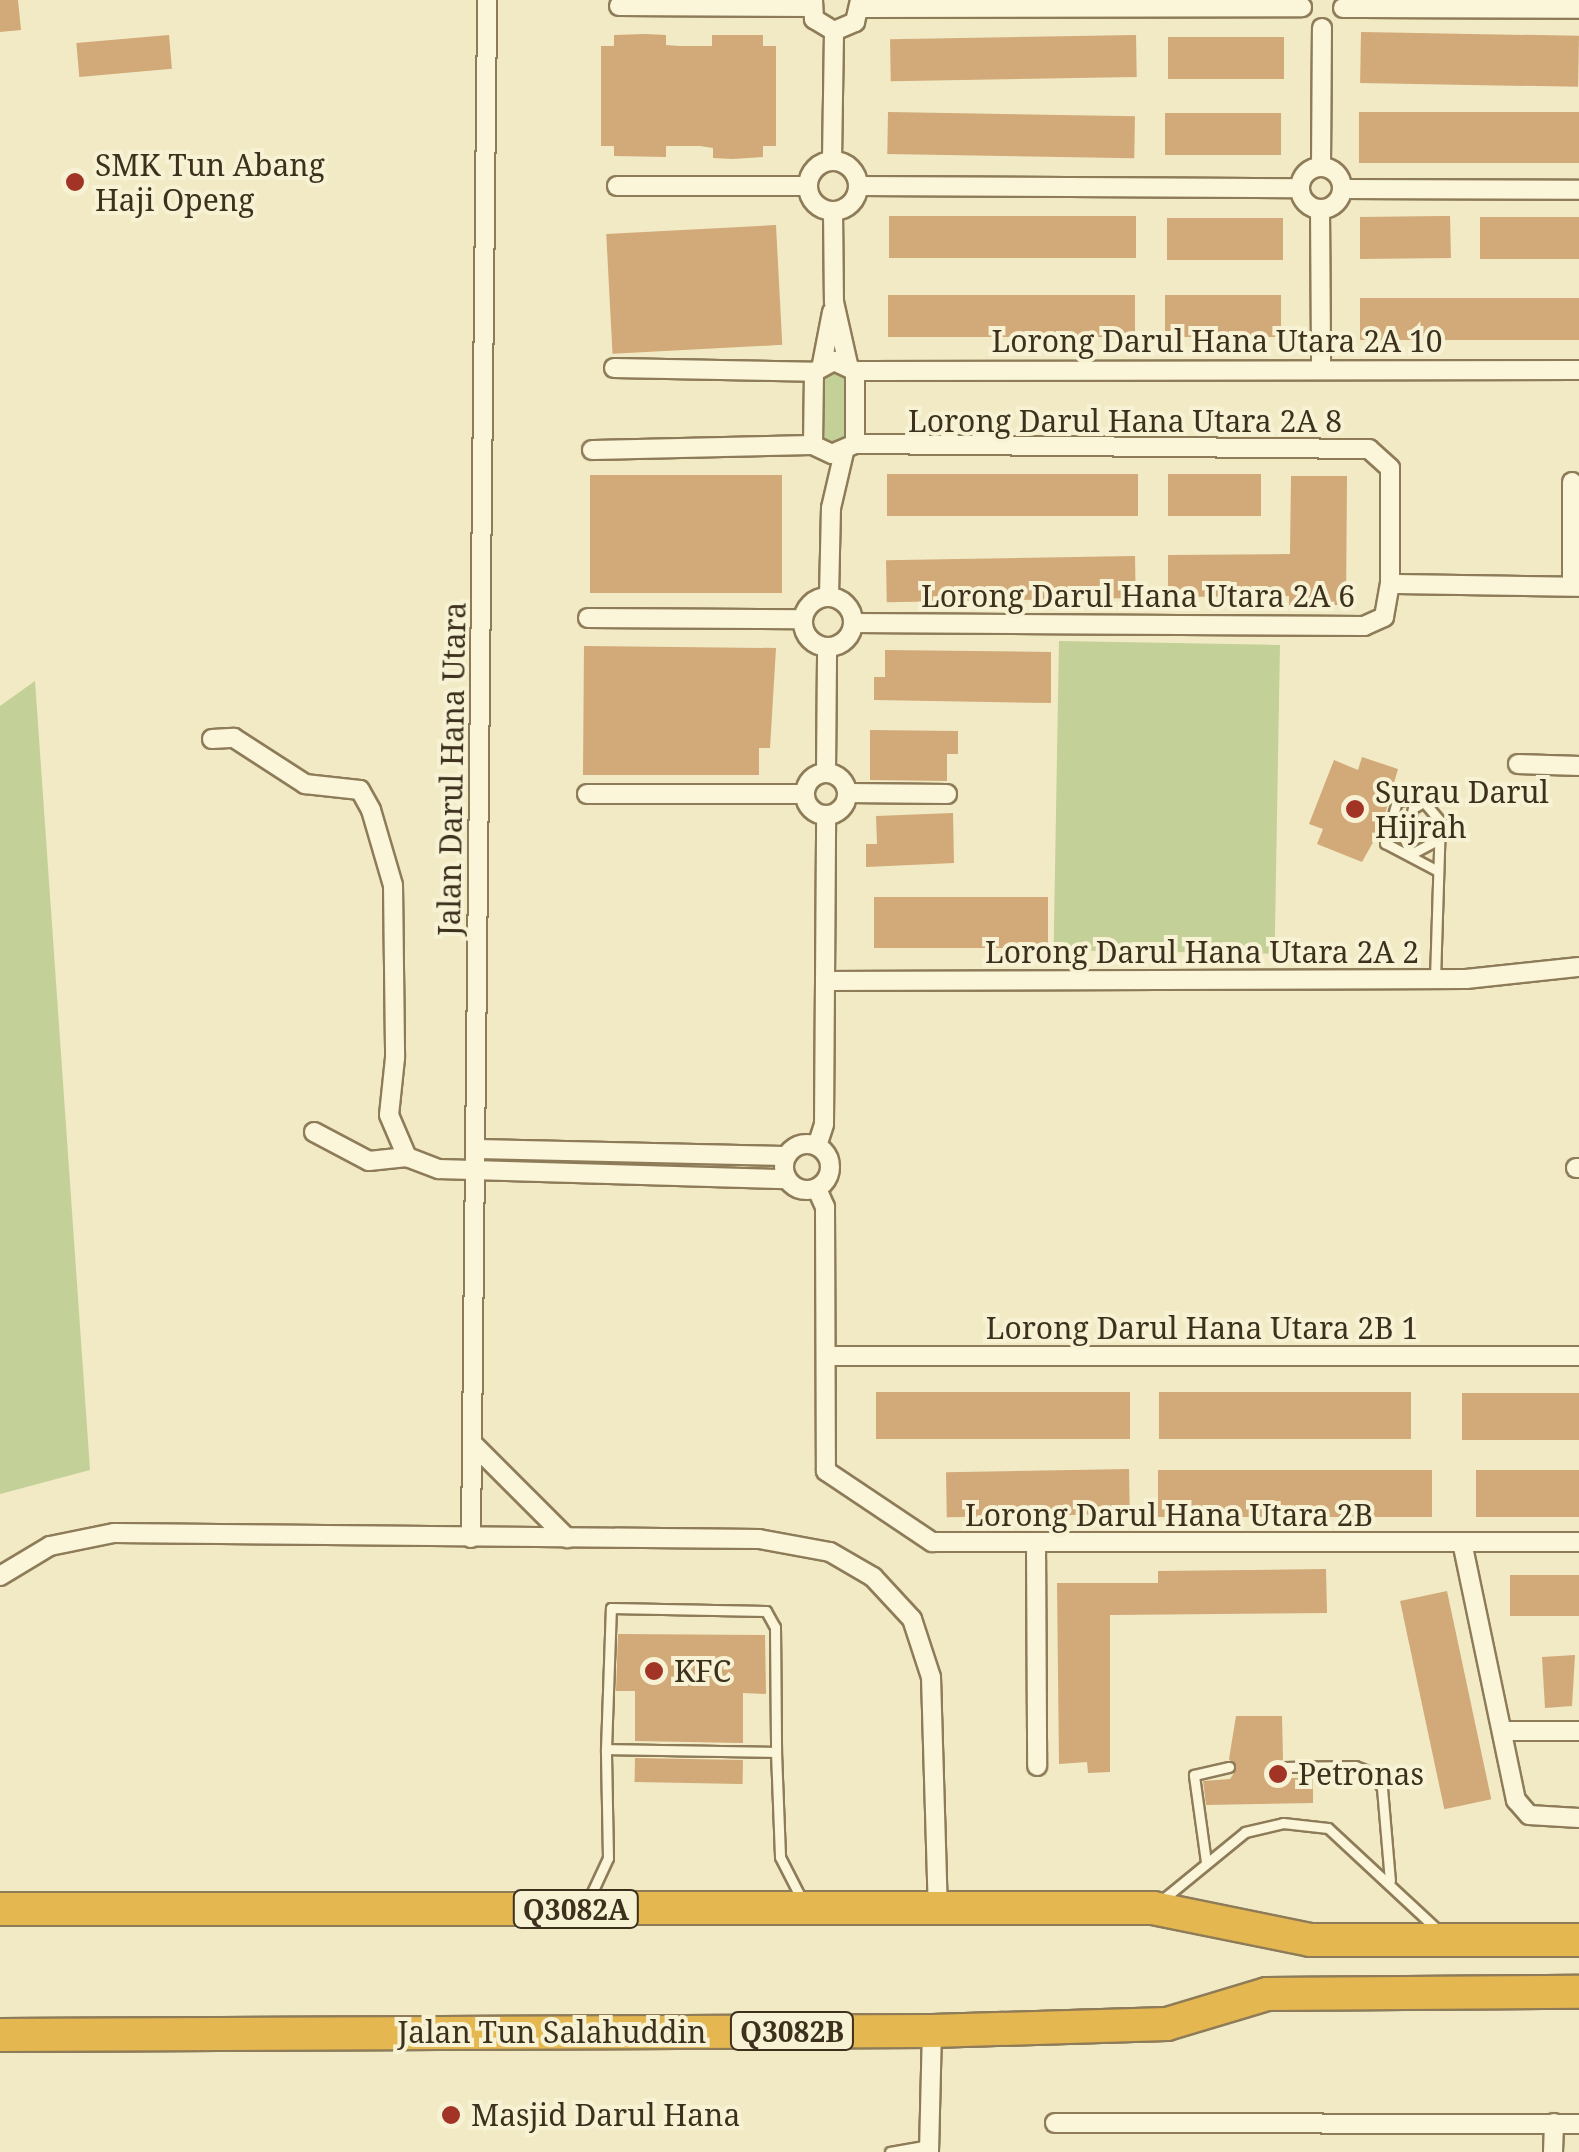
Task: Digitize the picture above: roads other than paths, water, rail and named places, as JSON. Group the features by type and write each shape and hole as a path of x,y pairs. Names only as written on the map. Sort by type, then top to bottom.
{"highway":[{"name":"Q3082A","path":"0,1909 1153,1908 1310,1940 1579,1940"},
{"name":"Jalan Tun Salahuddin","path":"0,2035 932,2031 1167,2024 1267,1994 1579,1992"}],"street":[{"name":"Jalan Darul Hana Utara","path":"471,1538 487,0"},
{"path":"619,6 812,4 820,25 834,31 855,22 860,4 1302,4 1307,20 1322,28"},
{"path":"1322,28 1338,21 1342,4 1579,9"},
{"path":"1320,167 1322,28"},
{"path":"832,160 834,31"},
{"path":"832,160 853,171 858,186 853,201 833,211 816,204 808,186 816,167 832,160"},
{"path":"1320,167 1334,172 1342,189 1336,202 1320,209 1306,203 1300,188 1307,172 1320,167"},
{"path":"617,186 808,186"},
{"path":"858,186 1300,188"},
{"path":"1342,189 1579,190"},
{"path":"1320,209 1321,369"},
{"path":"829,596 831,508 817,449 818,368 834,302 833,211"},
{"path":"831,508 849,448 852,368 834,302"},
{"name":"Lorong Darul Hana Utara 2A 10","path":"614,368 1579,370"},
{"name":"Lorong Darul Hana Utara 2A 8","path":"592,450 1369,449 1390,468 1390,584"},
{"path":"1390,584 1576,586 1572,482"},
{"name":"Lorong Darul Hana Utara 2A 6","path":"854,622 1364,626 1384,617 1390,584"},
{"path":"829,596 845,602 854,622 846,640 827,647 808,638 803,619 814,601 829,596"},
{"path":"588,618 803,619"},
{"path":"826,773 827,647"},
{"path":"212,738 234,738 305,784 360,790 371,810 393,885 396,1043 389,1115 407,1157"},
{"path":"1518,764 1579,766"},
{"path":"826,773 843,781 847,793 843,806 826,815 813,810 805,794 812,778 826,773"},
{"path":"847,793 947,794"},
{"path":"588,794 805,794"},
{"path":"817,1146 824,1124 826,815"},
{"name":"Lorong Darul Hana Utara 2A 2","path":"825,980 1435,979 1579,967"},
{"path":"314,1132 369,1161 407,1157 438,1169 476,1172 786,1179 798,1189 818,1188 831,1167 817,1146"},
{"path":"476,1149 786,1156 798,1145 817,1146"},
{"path":"786,1156 786,1179"},
{"name":"Lorong Darul Hana Utara 2B","path":"818,1188 825,1206 826,1471 836,1482 932,1542 1579,1542"},
{"name":"Lorong Darul Hana Utara 2B 1","path":"826,1356 1579,1356"},
{"path":"474,1444 567,1538"},
{"path":"0,1576 50,1546 114,1533 759,1540 830,1552 873,1578 912,1619 932,1677 938,1908"},
{"path":"1036,1542 1037,1766"},
{"path":"1462,1542 1521,1809 1543,1818 1579,1818"},
{"path":"1502,1732 1579,1731"},
{"path":"929,2149 932,2031"},
{"path":"1056,2123 1579,2124"},
{"path":"1553,2152 1554,2123"}],"lane":[{"path":"1426,801 1396,800 1384,834 1393,848 1412,854 1436,870"},
{"path":"1426,801 1440,822 1435,979"},
{"path":"1412,854 1404,832 1413,808 1426,801"},
{"path":"1412,854 1438,838"},
{"path":"585,1908 608,1858 606,1618 611,1608 766,1611 775,1628 780,1857 806,1908"},
{"path":"606,1749 776,1752"},
{"path":"1283,1766 1356,1766 1372,1773 1382,1788 1390,1881"},
{"path":"1206,1862 1194,1775 1230,1768"},
{"path":"1153,1908 1246,1832 1283,1822 1328,1828 1390,1881 1447,1939"},
{"path":"890,2152 929,2149"}],"place":[{"name":"SMK Tun Abang Haji Openg","path":"75,182"},
{"name":"Surau Darul Hijrah","path":"1355,809"},
{"name":"KFC","path":"654,1671"},
{"name":"Petronas","path":"1278,1774"},
{"name":"Masjid Darul Hana","path":"451,2115"}]}
